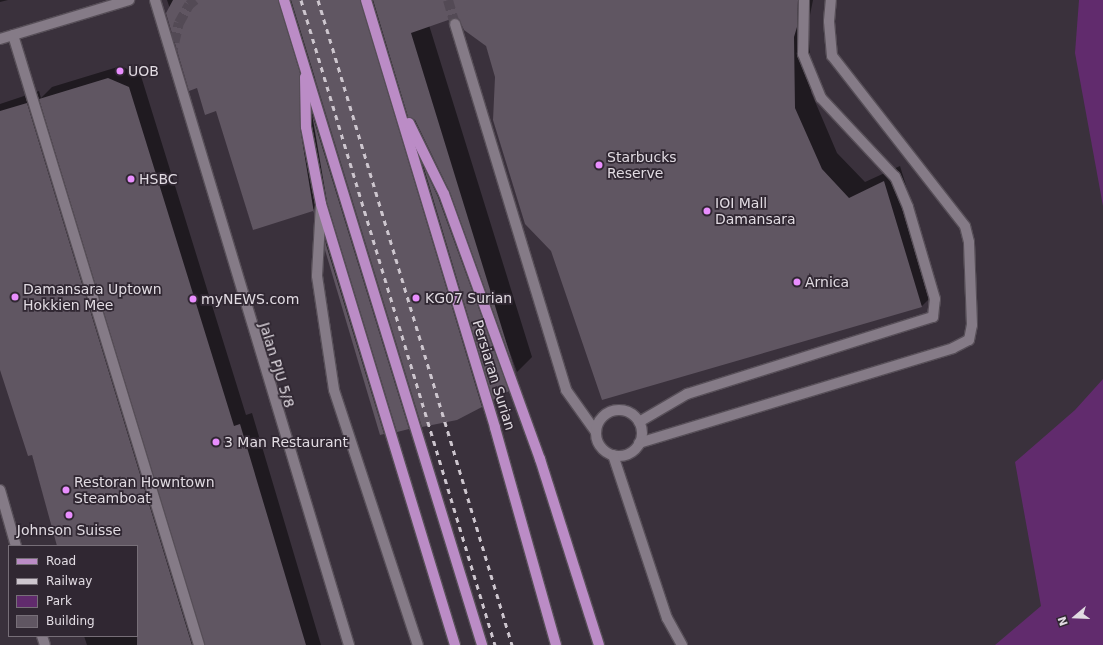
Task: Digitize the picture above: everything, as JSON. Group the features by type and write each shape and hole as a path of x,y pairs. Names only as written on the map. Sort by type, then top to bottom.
{"main road":[{"path":"283,0 305,64 482,645"},
{"name":"Persiaran Surian","path":"366,0 495,428 556,645"},
{"path":"305,64 306,127 321,204 455,645"},
{"name":"Persiaran Surian","path":"395,96 444,194 540,459 599,645"}],"street":[{"path":"0,39 129,0"},
{"name":"Jalan PJU 5/8","path":"155,0 349,645"},
{"path":"639,422 687,394 933,317 936,299 908,207 895,177 821,98 803,54 804,0"},
{"path":"613,455 627,454 639,443 953,348 969,340 972,325 971,287 969,242 965,226 832,56 829,21 831,0"},
{"path":"455,24 566,390 596,432 600,446 613,455 667,618 682,645"},
{"path":"13,35 199,645"},
{"path":"321,204 317,276 334,390 418,645"},
{"path":"596,432 601,418 613,411 628,412 639,422 641,429 639,443"},
{"path":"0,490 16,545"}],"green space":[{"path":"1079,0 1103,0 1103,206 1075,53"},
{"path":"1103,379 1103,645 995,645 1041,606 1015,462 1075,410"}],"building":[{"path":"173,0 278,0 300,73 300,127 314,213 313,211 253,230 216,111 205,115 197,88 189,91 166,13"},
{"path":"291,0 360,0 482,407 457,420 422,427"},
{"name":"IOI Mall Damansara","path":"373,0 798,0 797,27 794,37 795,108 822,169 849,198 884,181 922,307 602,400 551,251 525,224 493,120 495,77 486,46 464,30 459,19 454,18 411,33 516,374 450,192 415,120 408,117"},
{"path":"108,78 129,87 234,426 240,424 306,645 205,645 39,99"},
{"path":"27,103 192,645 137,645 138,545 57,545 32,455 28,456 0,370 0,111"},
{"path":"312,114 409,429 397,432 327,202"},
{"path":"423,165 438,197 509,391 493,400"},
{"path":"325,241 384,434 380,435 325,250"}],"tunnel":[{"path":"171,57 179,23 189,5 195,0"},
{"path":"448,0 455,24"}],"railway":[{"path":"301,0 495,645"},
{"path":"318,0 512,645"}],"place":[{"name":"UOB","path":"120,71"},
{"name":"Starbucks Reserve","path":"599,165"},
{"name":"HSBC","path":"131,179"},
{"name":"IOI Mall Damansara","path":"707,211"},
{"name":"Arnica","path":"797,282"},
{"name":"Damansara Uptown Hokkien Mee","path":"15,297"},
{"name":"KG07 Surian","path":"416,298"},
{"name":"myNEWS.com","path":"193,299"},
{"name":"3 Man Restaurant","path":"216,442"},
{"name":"Restoran Howntown Steamboat","path":"66,490"},
{"name":"Johnson Suisse","path":"69,515"}]}
